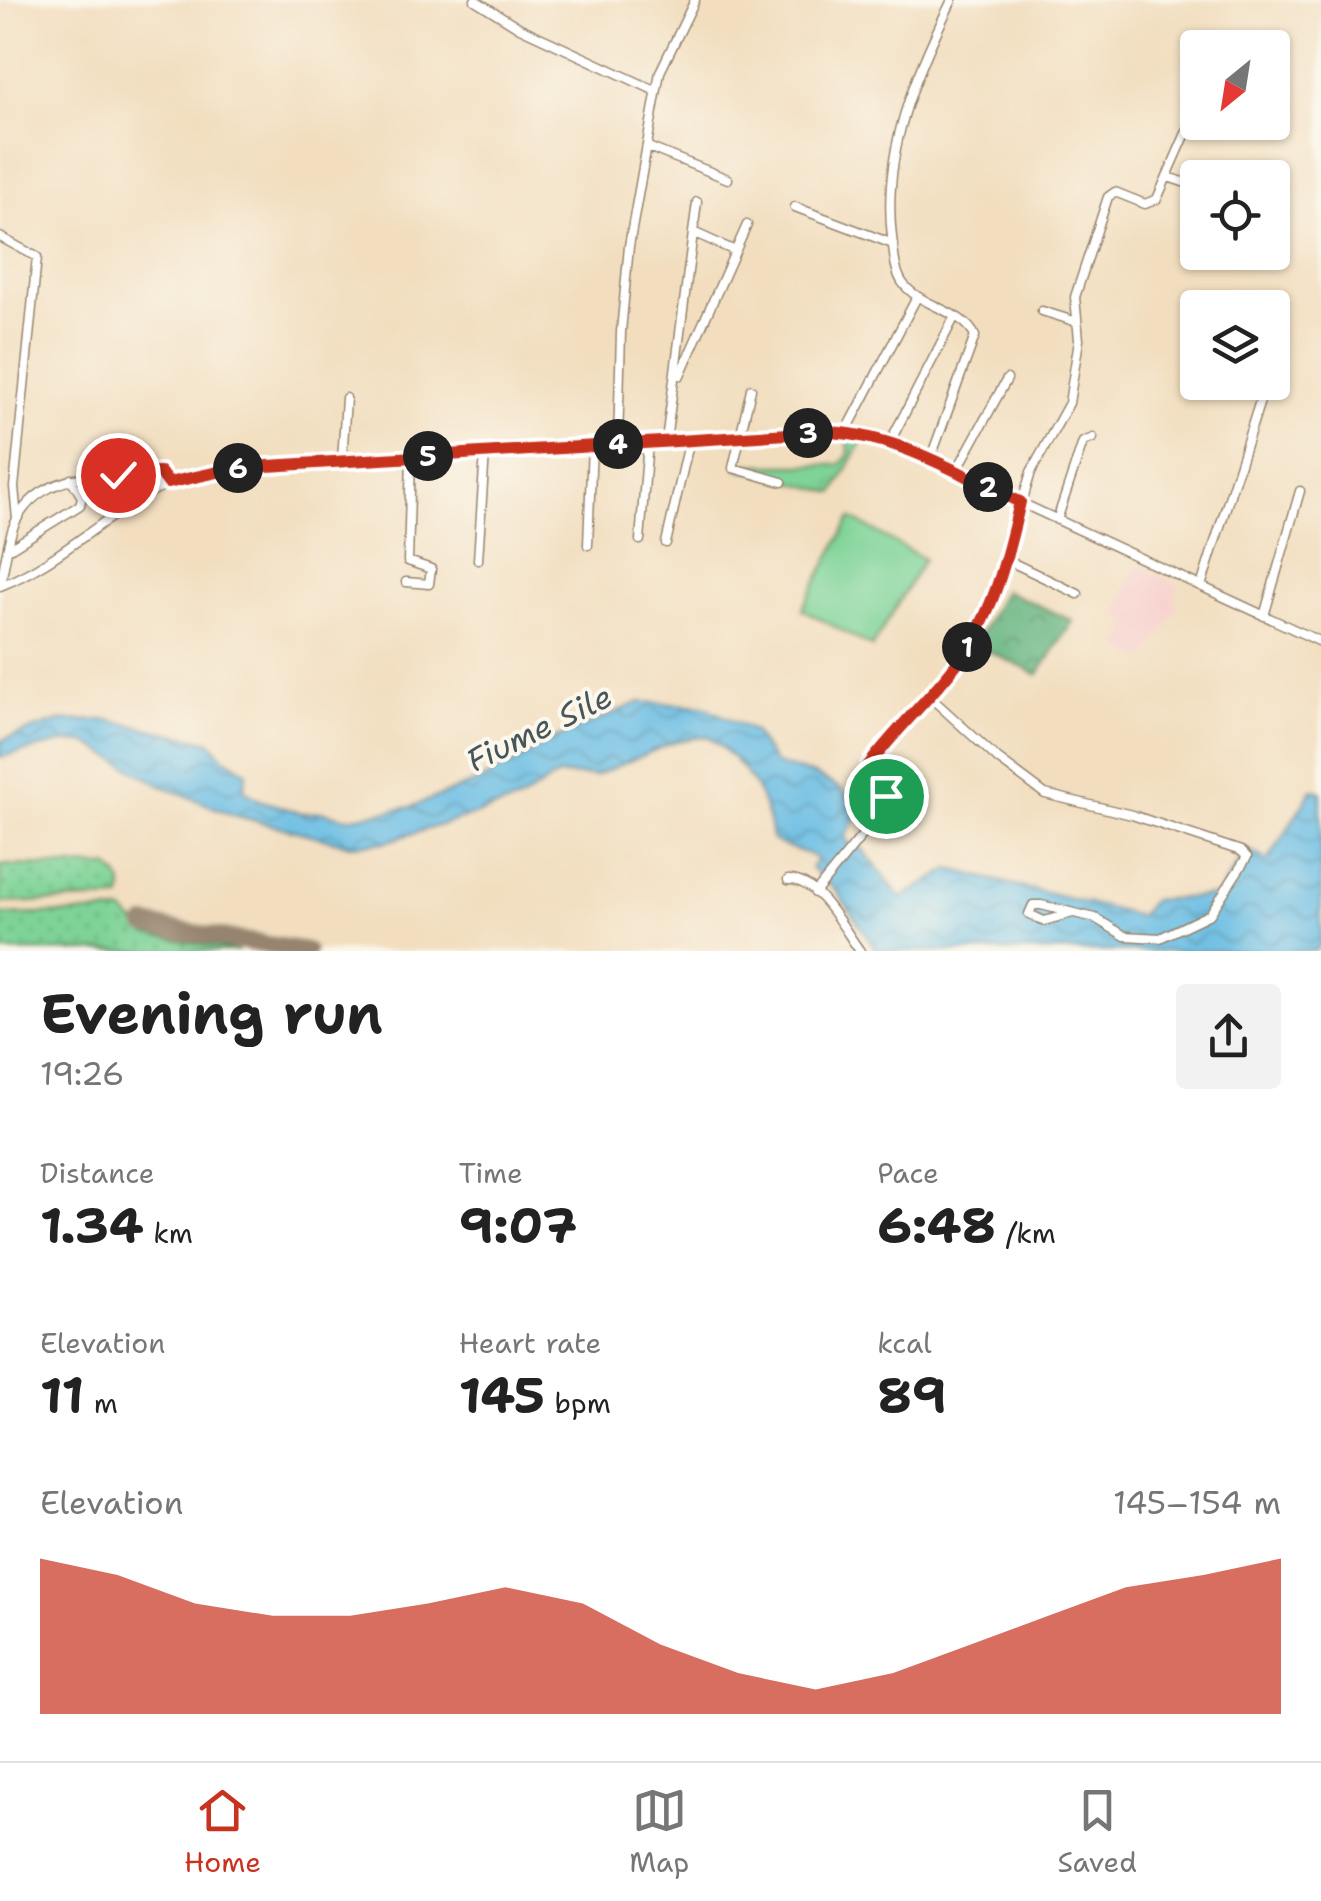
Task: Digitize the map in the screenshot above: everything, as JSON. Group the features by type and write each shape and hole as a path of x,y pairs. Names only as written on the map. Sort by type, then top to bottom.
{"street":[{"path":"475,0 520,28 656,91"},
{"path":"618,444 624,289 656,91 664,59 695,0"},
{"path":"930,460 975,340 973,330 917,297 899,277 888,198 917,70 952,0"},
{"path":"815,893 887,804 869,765 929,696 977,631 1006,560 1020,502 1050,431 1069,403 1079,340 1076,293 1108,197 1119,192 1151,204 1168,178 1184,140"},
{"path":"648,147 728,179"},
{"path":"1168,178 1180,182"},
{"path":"666,441 697,202"},
{"path":"794,207 892,244"},
{"path":"676,384 747,225"},
{"path":"693,232 736,251"},
{"path":"0,238 37,257 15,469 15,524 0,586"},
{"path":"846,432 917,297"},
{"path":"1042,310 1077,322"},
{"path":"890,442 954,318"},
{"path":"956,472 1007,379"},
{"path":"751,389 734,470 782,482"},
{"path":"342,461 346,398"},
{"path":"1201,586 1260,400"},
{"path":"0,586 40,566 168,483 212,470 846,432 890,442 1321,642"},
{"path":"1057,520 1082,442 1093,438"},
{"path":"666,543 690,439"},
{"path":"640,540 648,442"},
{"path":"588,545 592,445"},
{"path":"478,560 485,452"},
{"path":"406,582 429,584 430,569 408,561 411,457"},
{"path":"0,528 15,524 42,493 71,479 158,472 168,483"},
{"path":"11,548 80,505 82,497 71,479"},
{"path":"1264,616 1300,491"},
{"path":"1006,560 1078,594"},
{"path":"929,696 1016,774 1045,794 1140,817 1241,852 1246,858 1210,914 1160,938 1125,936 1095,918 1069,914"},
{"path":"788,880 800,881 815,893 860,951"}],"shaded area":[{"path":"1137,564 1179,586 1173,600 1177,609 1145,660 1118,647 1130,622 1117,615"}],"green space":[{"path":"848,438 862,441 834,493 737,468 742,460 743,465 840,465 849,454"},
{"path":"851,518 924,559 872,647 802,609"},
{"path":"1004,590 1073,621 1038,675 975,645"},
{"path":"0,865 108,867 121,881 122,894 120,899 0,903"},
{"path":"124,912 146,934 239,951 0,951 0,915"}],"water":[{"path":"640,702 703,706 753,731 775,764 814,775 840,788 861,808 845,838 856,850 860,846 901,898 950,869 1139,916 1153,900 1217,896 1247,849 1268,861 1312,789 1321,792 1321,944 1315,951 877,951 836,890 811,868 817,859 772,839 765,808 752,781 708,736 676,741 594,776 558,775 519,801 385,842 350,845 230,814 160,785 87,743 66,742 0,757 0,741 59,721 108,720 211,742 221,755 247,772 244,790 259,800 302,813 323,812 347,818 411,807 484,779 554,739"}],"taxiway":[{"path":"145,925 306,951"}],"route":[{"path":"118,475 160,472 168,483 193,474 236,468 822,432 846,432 896,445 1020,502 997,591 977,631 953,669 869,765 886,796"}],"water label":[{"name":"Fiume Sile","path":"539,728"}]}
